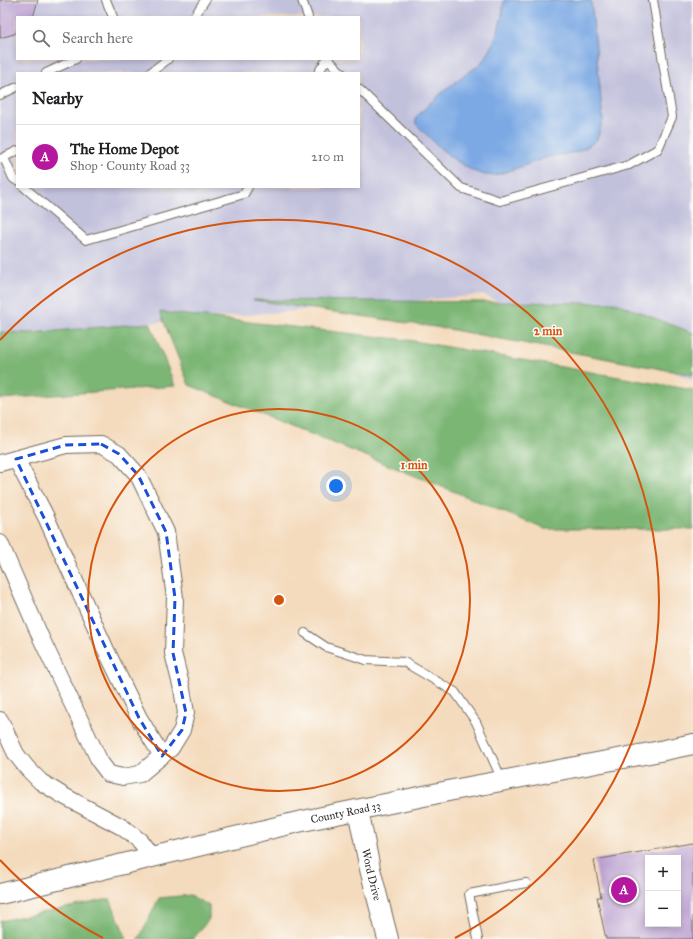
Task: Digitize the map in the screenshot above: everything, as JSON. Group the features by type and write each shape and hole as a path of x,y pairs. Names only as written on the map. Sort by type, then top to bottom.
{"street":[{"path":"0,463 66,445 100,444 119,454 138,475 166,532 175,598 173,654 182,689 186,713 182,730 171,748 140,774 123,777 109,774 100,762 42,638 0,543"},
{"path":"16,459 46,517 106,650 140,718 162,756"},
{"path":"0,720 16,754 26,768 41,782 122,827 140,841 152,856"},
{"name":"County Road 33","path":"0,894 152,856 298,822 693,744"},
{"name":"Word Drive","path":"358,810 370,869 388,939"}],"lane":[{"path":"106,0 113,16"},
{"path":"195,16 204,0"},
{"path":"302,0 308,16"},
{"path":"360,90 461,188 500,202 628,165 658,149 672,117 653,0"},
{"path":"48,72 74,60"},
{"path":"151,72 167,60"},
{"path":"319,72 326,60"},
{"path":"328,60 341,72"},
{"path":"0,95 16,87"},
{"path":"16,152 2,159 13,178 16,180"},
{"path":"25,188 86,240 244,194 247,188"},
{"path":"305,633 326,647 366,660 404,662 455,692 476,722 502,781"},
{"path":"478,939 469,894 526,883"}],"highlighted area":[{"path":"101,444 119,454 138,475 166,532 175,598 173,653 186,713 182,730 162,756 139,718 16,459 66,445"}],"shaded area":[{"path":"0,0 693,0 693,380 483,295 31,333 0,332"}],"green space":[{"path":"253,300 616,303 693,333 693,375 448,329"},
{"path":"160,312 408,340 693,390 693,529 544,529 189,385"},
{"path":"150,323 175,386 0,399 0,332 31,333"},
{"path":"190,895 209,906 209,919 193,939 137,939 140,937 159,898"},
{"path":"110,899 127,939 0,939 0,921"}],"water":[{"path":"504,0 591,0 603,120 597,139 587,147 576,152 548,157 495,175 485,175 473,171 455,160 440,148 416,124 416,118 436,98 485,59 497,35 502,17"}],"building":[{"path":"0,0 38,0 33,16 16,16 16,33 0,38"},
{"path":"693,843 693,939 606,939 597,897 601,897 594,860"}],"place":[{"name":"The Home Depot","path":"624,890"}]}
